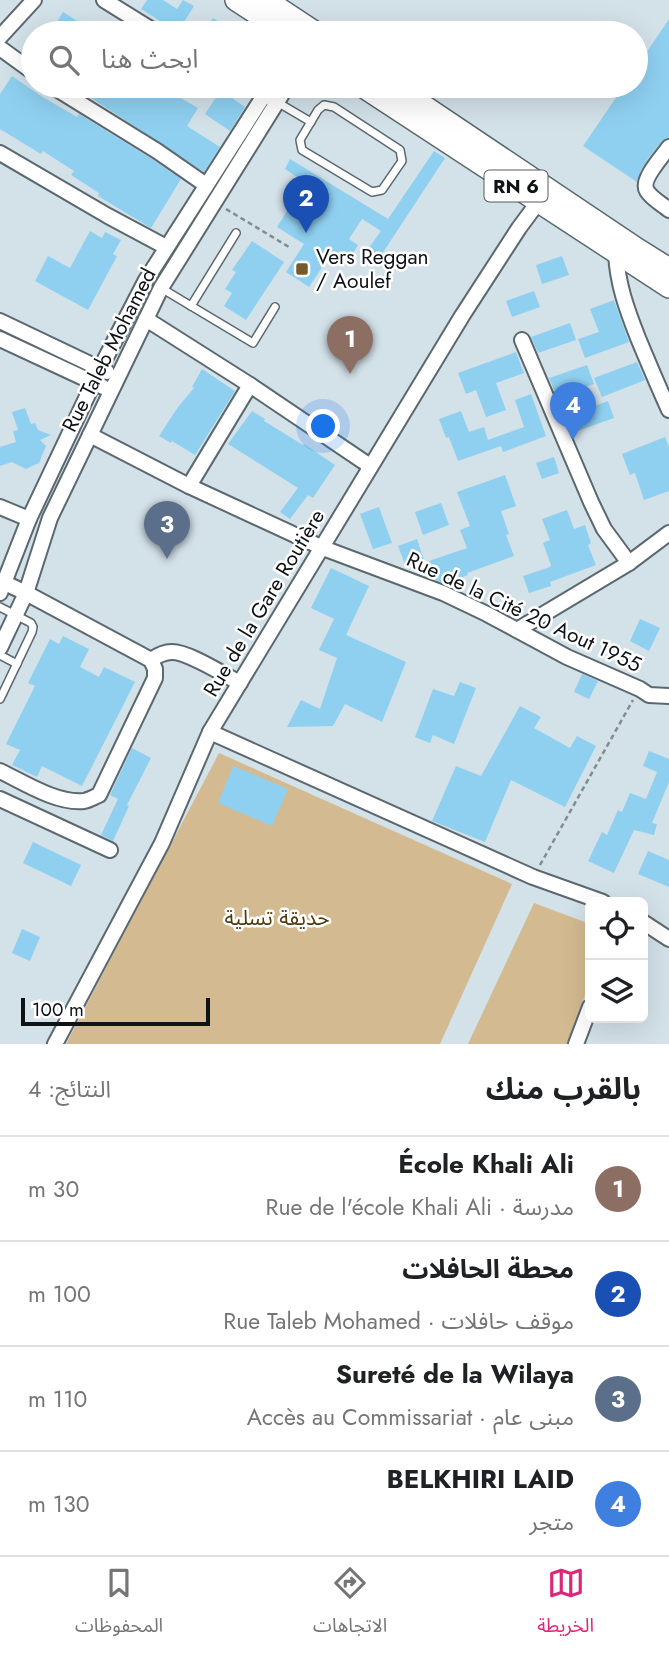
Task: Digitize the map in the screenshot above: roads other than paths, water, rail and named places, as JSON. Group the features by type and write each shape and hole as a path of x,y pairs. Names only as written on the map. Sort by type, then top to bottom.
{"main road":[{"path":"236,0 281,21"},
{"path":"266,0 291,21"},
{"name":"RN 6","path":"380,98 669,287"},
{"name":"RN 6","path":"412,98 669,269"}],"street":[{"path":"0,37 34,0"},
{"path":"104,0 138,21"},
{"path":"0,48 21,63"},
{"path":"71,98 206,185"},
{"name":"Rue Taleb Mohamed","path":"2,588 29,519 146,280 206,185 267,98"},
{"name":"Rue Taleb Mohamed","path":"0,648 26,593 50,518 146,318 161,288 215,201 268,98"},
{"path":"669,147 645,184 646,191 669,210"},
{"path":"0,153 166,247"},
{"name":"Rue de la Gare Routière","path":"55,1044 162,843 210,732 462,316 539,201"},
{"path":"616,252 616,267 623,298 669,410"},
{"path":"146,280 161,288"},
{"path":"146,318 370,466"},
{"path":"0,321 98,376 111,391"},
{"path":"0,339 98,376 118,377"},
{"path":"522,340 591,502 604,529 629,563"},
{"path":"189,486 250,385"},
{"name":"Rue de la Cité 20 Aout 1955","path":"90,435 189,486 323,548 443,593 567,657 649,695 669,696"},
{"path":"0,506 29,519"},
{"path":"517,630 629,563 669,533"},
{"path":"0,771 45,793 73,801 87,801 99,794 155,678 151,660 26,593 2,588"},
{"path":"151,660 160,654 181,653 240,683"},
{"path":"210,732 533,877 589,897"},
{"path":"0,799 110,850"},
{"path":"648,925 669,939"},
{"path":"576,1044 585,1020"}],"lane":[{"path":"276,98 311,122"},
{"path":"331,105 397,148 402,161 385,187 379,192 372,192 305,153 300,147 300,140 311,122 320,107 331,105"},
{"path":"191,306 236,233"},
{"path":"161,288 253,343 275,307"},
{"path":"0,607 31,623 33,627 17,664 2,689 0,699"},
{"path":"0,655 17,664"}],"place":[{"name":"محطة الحافلات","path":"306,233"},
{"name":"Vers Reggan / Aoulef","path":"302,269"},
{"name":"École Khali Ali","path":"350,374"},
{"name":"BELKHIRI LAID","path":"573,440"},
{"name":"Sureté de la Wilaya","path":"167,559"}],"park label":[{"name":"حديقة تسلية","path":"277,918"}]}
